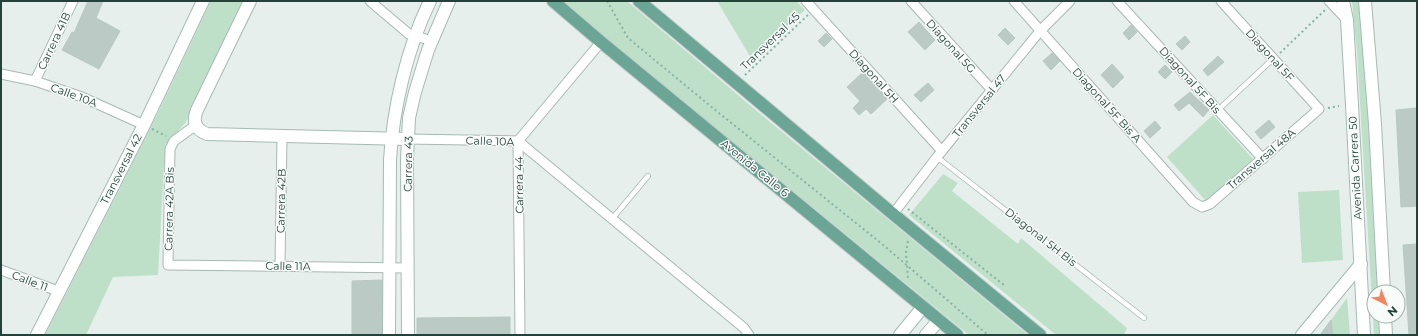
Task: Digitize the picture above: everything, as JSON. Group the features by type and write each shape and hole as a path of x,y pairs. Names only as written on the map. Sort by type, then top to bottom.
{"main road":[{"name":"Avenida Calle 6","path":"553,1 957,335"},
{"path":"638,1 909,228 1040,335"}],"street":[{"name":"Carrera 41B","path":"35,81 73,1"},
{"name":"Transversal 42","path":"37,335 58,291 144,125 203,1"},
{"path":"174,141 196,125 194,116 250,1"},
{"path":"370,1 409,34 432,41"},
{"name":"Carrera 43","path":"389,335 391,139 402,84 415,36 430,1"},
{"name":"Carrera 43","path":"408,335 407,139 412,104 432,41 449,1"},
{"name":"Diagonal 5H","path":"806,1 940,154"},
{"name":"Diagonal 5G","path":"911,1 992,90"},
{"name":"Diagonal 5F Bis A","path":"1014,1 1193,202 1202,207"},
{"name":"Transversal 47","path":"893,214 1040,31 1070,1"},
{"name":"Diagonal 5F Bis","path":"1117,1 1217,111 1263,159"},
{"name":"Diagonal 5F","path":"1221,1 1319,109"},
{"name":"Avenida Carrera 50","path":"1365,1 1375,124 1384,284"},
{"name":"Avenida Carrera 50","path":"1335,2 1346,20 1364,335"},
{"name":"Carrera 44","path":"520,335 518,141 601,42"},
{"name":"Calle 10A","path":"1,74 35,81 82,97 144,125"},
{"name":"Transversal 48A","path":"1202,207 1210,204 1319,109"},
{"name":"Calle 10A","path":"196,125 202,132 207,134 518,141 744,328 749,335"},
{"name":"Carrera 42B","path":"280,266 282,136"},
{"name":"Carrera 42A Bis","path":"168,265 169,152 174,141"},
{"path":"1302,335 1360,264"},
{"name":"Calle 11A","path":"168,265 407,268"},
{"name":"Calle 11","path":"1,270 58,291"},
{"path":"900,335 923,307"},
{"path":"926,335 939,320"},
{"path":"1385,324 1386,335"}],"lane":[{"path":"1217,111 1273,59"},
{"name":"Diagonal 5H Bis","path":"940,154 1144,318"},
{"path":"612,219 648,176"}],"path":[{"path":"607,1 628,38 907,266 988,335"},
{"path":"1273,59 1335,2"},
{"name":"Transversal 45","path":"737,83 813,10"},
{"path":"144,125 174,141"},
{"path":"901,203 1004,285"},
{"path":"909,228 906,252 910,297"}],"green space":[{"path":"211,1 246,1 186,122 165,146 158,275 113,277 86,335 45,335 156,117"},
{"path":"563,1 627,1 758,112 1028,335 969,335 602,35"},
{"path":"717,1 796,1 805,10 751,58"},
{"path":"1352,1 1360,1 1368,97 1380,284 1371,284 1357,52"},
{"path":"1213,115 1253,159 1206,201 1167,157"},
{"path":"943,174 958,183 952,191 1018,244 1021,238 1127,328 1124,335 1056,335 909,215"},
{"path":"1339,190 1343,260 1302,263 1298,192"},
{"path":"1347,298 1350,335 1333,335 1331,320"},
{"path":"1373,324 1381,324 1382,335 1374,335"}],"building":[{"path":"88,1 103,1 96,18 120,31 99,69 62,50 72,32 74,33"},
{"path":"919,22 935,40 925,50 908,32"},
{"path":"1131,25 1137,32 1129,40 1123,33"},
{"path":"1005,28 1015,38 1008,45 998,35"},
{"path":"826,33 832,39 824,47 818,41"},
{"path":"1185,36 1190,42 1182,50 1176,44"},
{"path":"1052,53 1060,61 1051,70 1043,61"},
{"path":"1218,56 1224,62 1208,76 1203,70"},
{"path":"1112,64 1124,77 1113,88 1101,75"},
{"path":"1165,65 1172,72 1165,79 1158,72"},
{"path":"863,72 887,99 871,114 866,109 859,115 853,108 860,101 847,87"},
{"path":"928,83 934,90 921,102 914,95"},
{"path":"1190,92 1209,110 1203,117 1189,103 1179,111 1174,105"},
{"path":"1417,108 1417,206 1401,207 1396,110"},
{"path":"1269,120 1275,127 1261,139 1255,132"},
{"path":"1155,121 1161,128 1150,138 1144,131"},
{"path":"1417,244 1417,335 1409,335 1403,245"},
{"path":"382,280 382,335 352,335 352,281"},
{"path":"510,317 510,335 417,335 417,318"},
{"path":"1331,320 1333,335 1320,335"}]}
